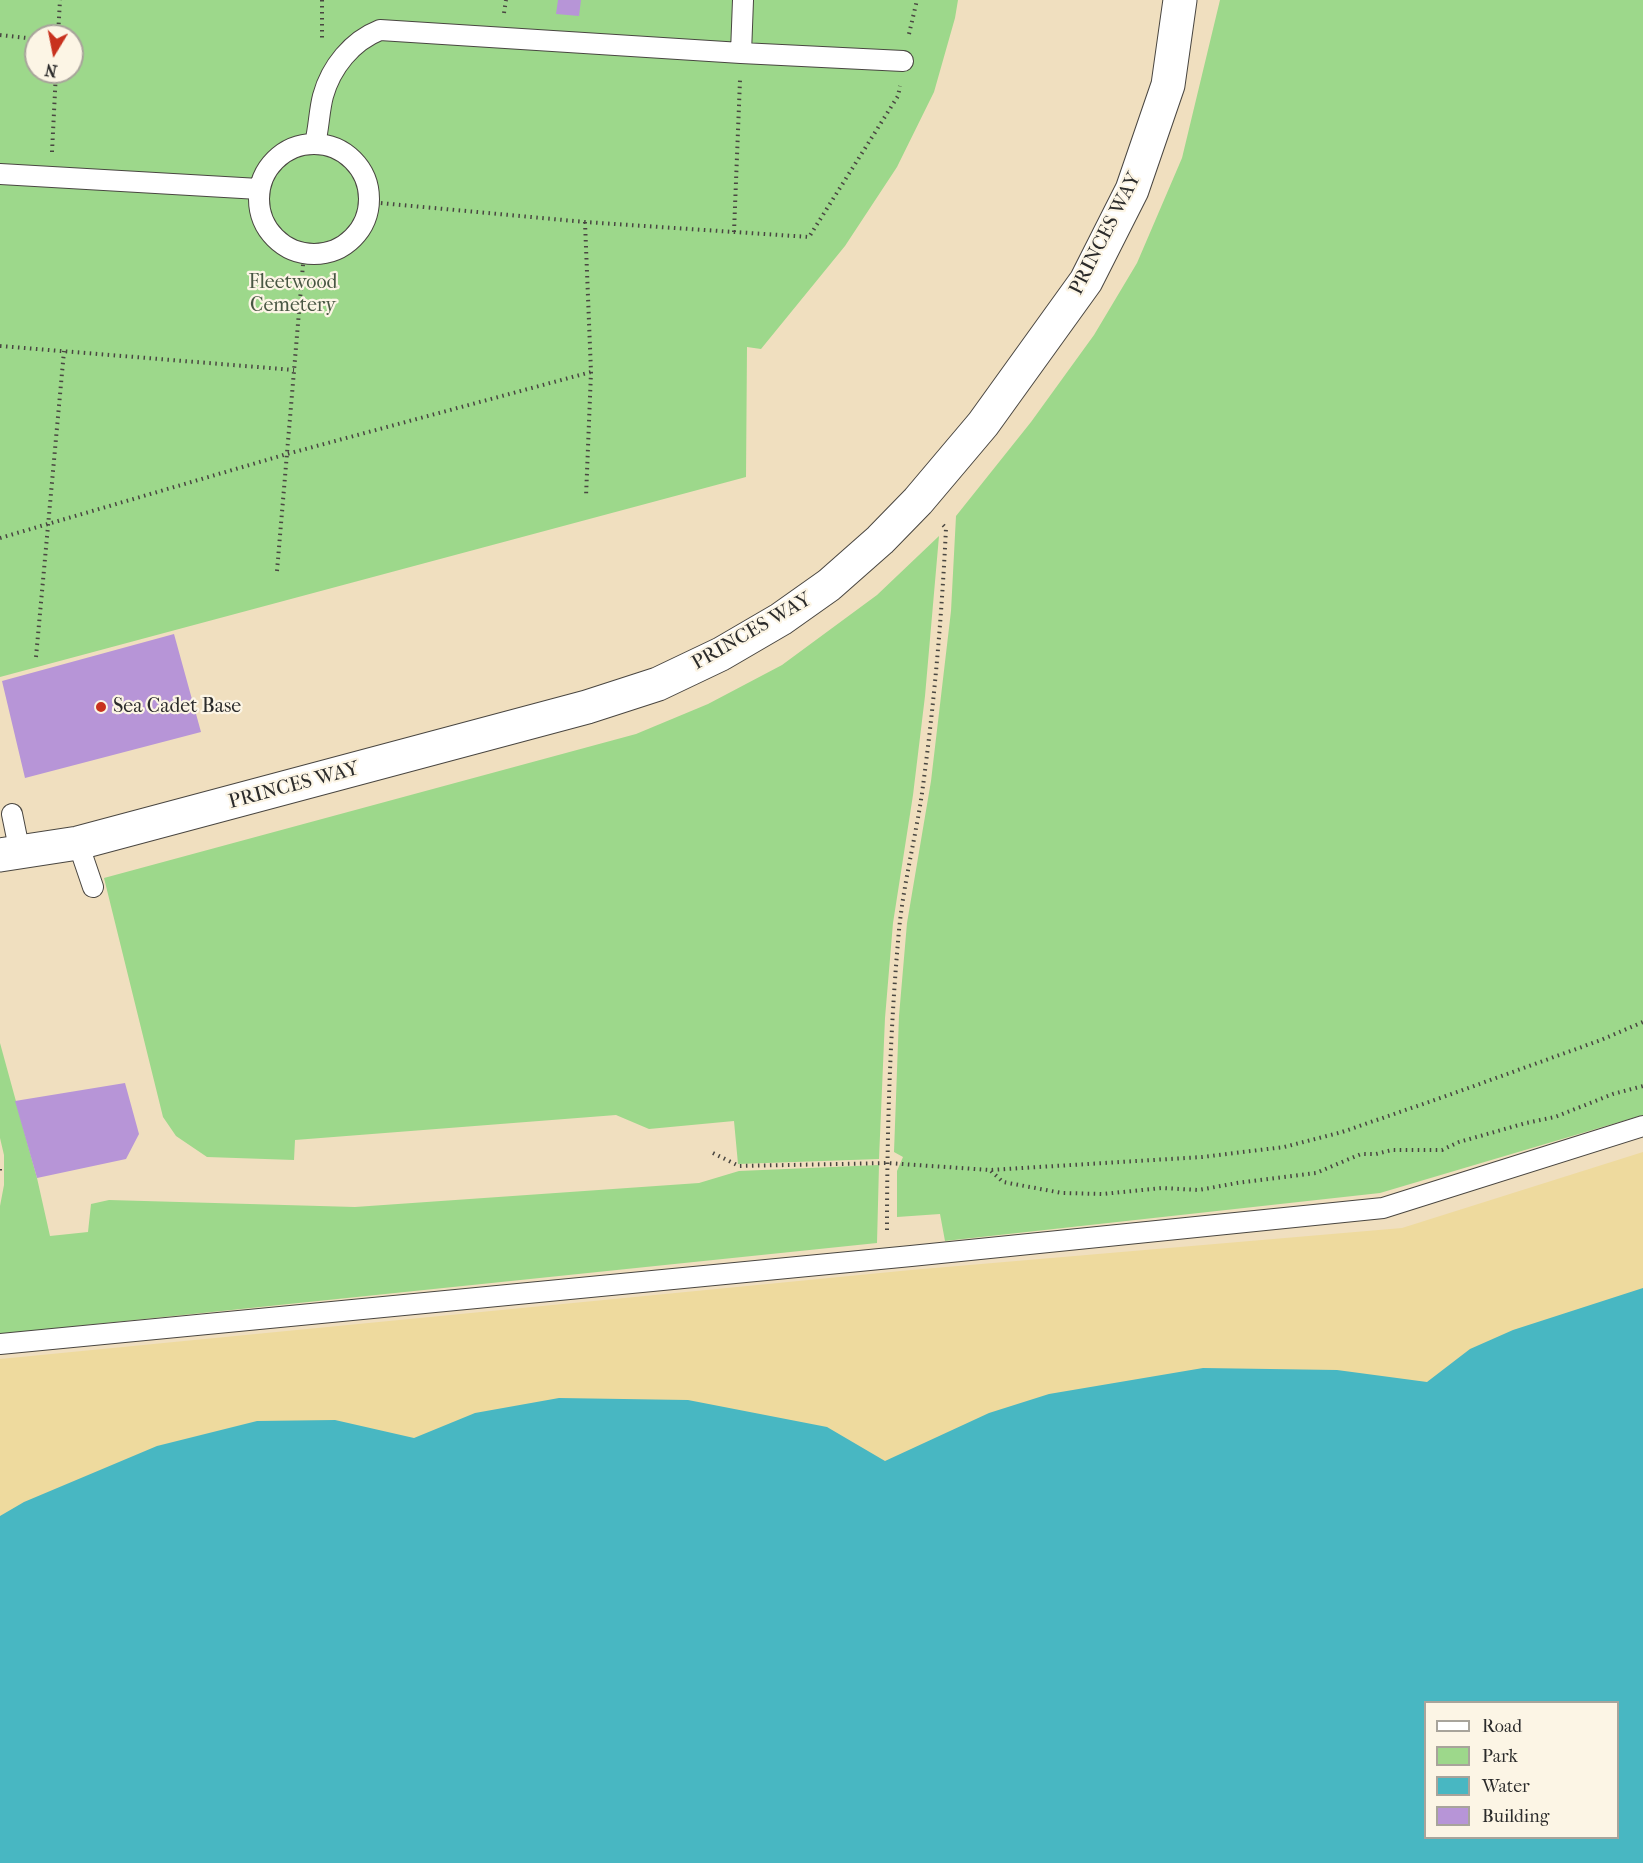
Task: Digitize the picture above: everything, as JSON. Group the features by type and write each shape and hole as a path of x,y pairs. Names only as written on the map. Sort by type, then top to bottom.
{"street":[{"name":"PRINCES WAY","path":"10,854 78,843 575,710 658,684 721,654 781,620 838,578 918,501 983,424 1086,281 1132,190 1168,85 1180,0"}],"lane":[{"path":"741,53 743,0"},
{"path":"315,143 322,96 336,64 366,35 380,30 903,61"},
{"path":"315,143 345,152 357,164 367,181 370,194 364,224 347,244 329,253 312,255 279,243 266,228 259,213 259,189 272,161 296,146 315,143"},
{"path":"0,174 259,189"},
{"path":"10,854 12,814"},
{"path":"78,843 93,887"},
{"path":"0,1344 1383,1208 1643,1126"}],"path":[{"path":"59,24 60,0"},
{"path":"369,202 585,222 809,237 898,96 903,61 917,0"},
{"path":"0,35 24,38"},
{"path":"734,232 741,53"},
{"path":"50,177 55,84"},
{"path":"585,222 591,372 586,497"},
{"path":"277,571 304,253"},
{"path":"0,346 294,370"},
{"path":"36,657 64,351"},
{"path":"0,538 287,454 591,372"},
{"path":"887,1258 887,1162 893,1017 900,927 924,779 942,612 946,528 918,501"},
{"path":"714,1153 739,1166 887,1162 990,1170 1202,1157 1284,1147 1342,1132 1439,1099 1601,1040 1643,1022"},
{"path":"990,1170 1003,1182 1062,1193 1103,1194 1162,1188 1199,1190 1316,1173 1361,1154 1376,1154 1392,1150 1442,1150 1459,1142 1555,1117 1613,1094 1643,1086"},
{"path":"0,1169 0,1174"}],"green space":[{"name":"Fleetwood Cemetery","path":"0,0 958,0 934,92 897,167 845,246 761,349 747,347 746,477 0,677"},
{"path":"1220,0 1643,0 1643,1115 1380,1193 945,1241 940,1214 897,1217 897,1171 903,1157 894,1152 899,1016 907,923 931,781 951,611 956,516 1031,422 1094,335 1137,263 1182,158"},
{"path":"939,536 925,696 913,795 893,923 885,1018 879,1159 738,1164 734,1121 649,1129 616,1115 295,1140 294,1160 207,1157 176,1136 163,1117 104,878 636,734 708,704 782,665 877,595"},
{"path":"0,1043 37,1178 50,1236 88,1232 91,1204 109,1200 355,1207 699,1183 739,1171 879,1165 877,1243 0,1334 0,1206 4,1185 4,1155 0,1138"}],"sand":[{"path":"1643,1152 1643,1863 0,1863 0,1359 911,1270 1402,1228"}],"water":[{"path":"1643,1288 1643,1863 0,1863 0,1516 24,1502 157,1446 257,1421 335,1420 414,1438 475,1413 559,1398 688,1400 827,1427 885,1461 989,1413 1049,1394 1203,1368 1337,1370 1427,1382 1470,1349 1513,1330"}],"building":[{"path":"558,0 581,0 579,16 556,14"},
{"name":"Sea Cadet Base","path":"174,634 201,732 25,778 2,681"},
{"path":"125,1083 139,1134 126,1159 37,1178 15,1101"}],"place":[{"name":"Sea Cadet Base","path":"101,707"}]}
